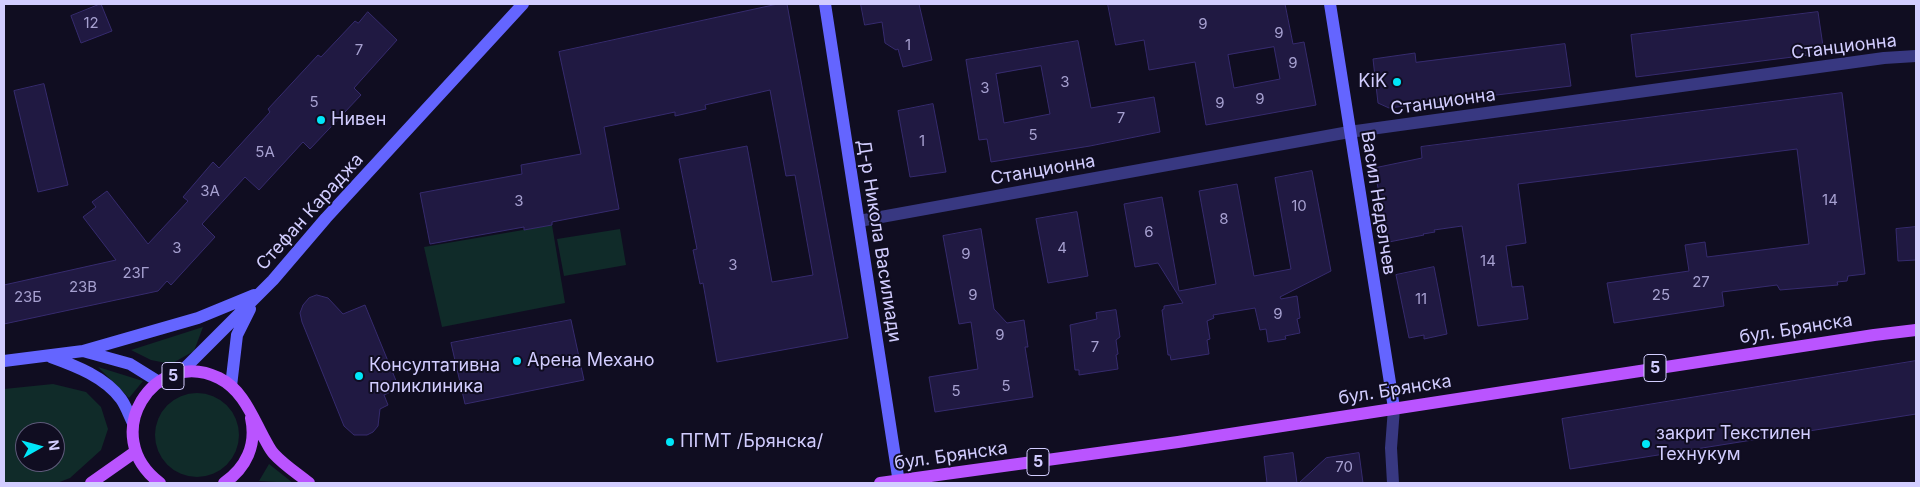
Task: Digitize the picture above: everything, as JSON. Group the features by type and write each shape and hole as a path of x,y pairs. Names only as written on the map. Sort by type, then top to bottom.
{"main road":[{"name":"Стефан Караджа","path":"180,373 273,280 326,218 523,4"},
{"name":"Д-р Никола Василиади","path":"825,4 899,483"},
{"name":"Васил Неделчев","path":"1330,4 1394,408"},
{"path":"4,361 83,351 198,318 261,292"},
{"path":"231,386 237,335 261,292"},
{"name":"бул. Брянска","path":"880,483 899,483 1178,442 1916,330"},
{"path":"83,351 130,364 159,382"},
{"path":"49,356 78,367 114,390 122,400 133,423"},
{"name":"5","path":"135,452 133,423 137,408 146,394 159,382 180,373 194,372 207,374 220,378 239,394 273,453 309,483"},
{"path":"224,483 234,477 249,454 253,426 250,412"},
{"path":"91,483 135,452 142,465 160,483"}],"street":[{"name":"Станционна","path":"858,221 1349,132 1884,58 1916,56"},
{"path":"1393,483 1391,448 1394,408"}],"green space":[{"path":"552,225 565,303 442,327 424,247"},
{"path":"620,229 626,265 564,276 557,239"},
{"path":"203,327 194,351 171,364 151,360 131,350"},
{"path":"98,367 143,381 129,398"},
{"path":"53,384 86,392 101,407 108,429 101,450 70,478 57,483 4,483 4,389"},
{"path":"197,393 213,396 227,405 236,419 239,435 236,451 227,465 213,474 197,477 181,474 167,465 158,451 155,435 158,419 167,405 181,396"},
{"path":"269,464 293,483 259,481"}],"building":[{"path":"101,4 112,31 81,43 71,16"},
{"path":"778,4 787,4 848,338 717,362 703,283 700,284 693,250 697,249 679,159 747,146 772,282 813,275 795,175 786,176 770,90 705,105 706,109 675,116 675,112 604,127 619,209 552,222 552,225 524,230 524,227 430,244 420,193 522,174 521,165 581,154 559,52"},
{"path":"861,4 919,4 932,60 903,67 898,49 896,50 885,43 882,22 865,25"},
{"path":"1108,4 1285,4 1293,44 1304,42 1316,105 1206,125 1195,62 1149,70 1144,40 1116,45","holes":["1274,47 1280,79 1234,88 1228,55"]},
{"path":"368,12 397,40 354,88 361,95 310,149 303,142 259,190 245,177 202,224 215,237 171,285 167,281 158,291 4,324 4,285 116,260 83,217 96,207 92,202 107,191 148,244 188,201 183,197 213,162 219,168 270,112 268,109 318,55 321,57 355,21 358,23"},
{"path":"1818,12 1824,53 1636,77 1631,35"},
{"path":"1078,41 1091,108 1154,97 1160,132 1090,146 991,162 987,139 979,140 966,60","holes":["1041,66 1050,114 1004,123 996,74"]},
{"path":"1565,44 1571,86 1389,108 1378,103 1373,59 1415,53 1416,62"},
{"path":"44,84 68,185 38,192 14,91"},
{"path":"1842,93 1865,274 1848,276 1847,281 1837,282 1838,285 1780,290 1777,285 1722,292 1724,306 1614,323 1607,283 1689,271 1685,245 1705,242 1707,257 1809,244 1797,149 1518,184 1526,243 1506,246 1512,287 1523,286 1528,319 1478,326 1462,226 1434,230 1435,232 1424,235 1389,242 1374,168 1422,158 1421,147"},
{"path":"933,104 946,172 910,177 898,111"},
{"path":"1312,171 1331,271 1280,297 1281,299 1297,296 1300,318 1297,319 1300,333 1285,336 1286,339 1268,342 1266,329 1260,330 1255,308 1213,315 1214,318 1207,321 1210,339 1207,340 1209,354 1171,360 1170,355 1168,355 1162,310 1164,306 1183,303 1158,263 1135,267 1124,204 1162,197 1179,291 1216,284 1199,191 1237,184 1254,276 1291,269 1275,178"},
{"path":"1077,212 1088,276 1048,283 1036,219"},
{"path":"1916,227 1916,260 1898,261 1896,229"},
{"path":"981,229 994,309 1007,323 1024,320 1028,347 1025,347 1033,397 935,412 929,377 978,369 971,322 959,324 943,236"},
{"path":"1434,267 1447,334 1424,339 1424,335 1409,338 1396,275"},
{"name":"Консултативна поликлиника","path":"317,295 328,298 343,314 365,305 399,388 384,395 388,405 380,409 378,426 367,435 354,435 344,426 302,322 300,313 303,305 309,298"},
{"path":"1116,310 1120,337 1116,340 1118,369 1079,375 1079,370 1075,370 1070,325 1097,319 1096,313"},
{"name":"Арена Механо","path":"571,320 584,380 465,404 451,343"},
{"name":"закрит Текстилен Технукум","path":"1916,361 1916,414 1570,469 1562,419"},
{"path":"1293,453 1297,483 1267,483 1264,457"},
{"path":"1359,453 1363,483 1299,483 1326,458"}],"place":[{"name":"KiK","path":"1397,82"},
{"name":"Нивен","path":"321,120"},
{"name":"Арена Механо","path":"517,361"},
{"name":"Консултативна поликлиника","path":"359,376"},
{"name":"ПГМТ /Брянска/","path":"670,442"},
{"name":"закрит Текстилен Технукум","path":"1646,444"}]}
